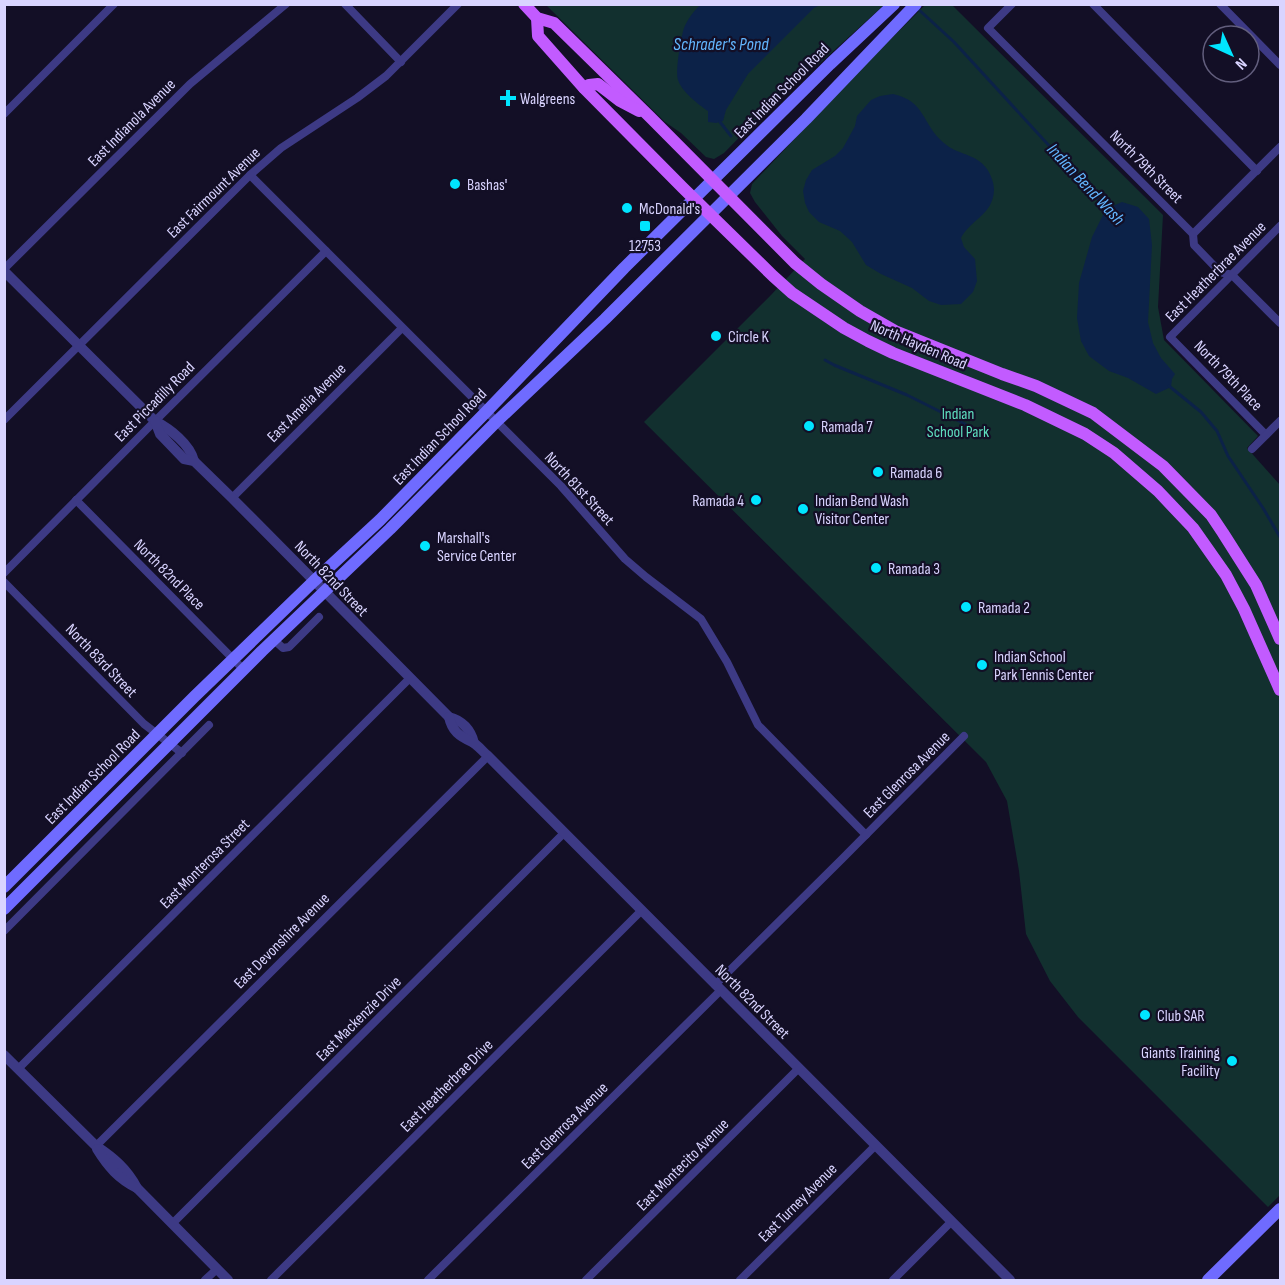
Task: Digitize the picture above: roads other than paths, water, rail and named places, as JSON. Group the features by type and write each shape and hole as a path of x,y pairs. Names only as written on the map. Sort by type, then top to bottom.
{"main road":[{"name":"North Hayden Road","path":"524,4 537,18 554,22 795,263 821,284 860,311 895,331 1036,386 1093,412 1163,466 1223,533 1256,585 1281,639"},
{"name":"East Indian School Road","path":"4,887 233,659 380,520 590,303 839,55 894,4"},
{"name":"East Indian School Road","path":"4,909 243,669 390,530 496,422 584,340 729,196 916,4"},
{"name":"North Hayden Road","path":"537,18 538,36 584,88 694,199 792,293 844,328 893,353 1048,415 1085,434 1127,464 1170,502 1193,528 1235,590 1281,690"},
{"path":"584,88 598,84 620,101 651,117"},
{"path":"1208,1281 1281,1209"}],"street":[{"path":"4,114 114,4"},
{"name":"East Indianola Avenue","path":"4,270 190,84 286,4"},
{"path":"345,4 401,62"},
{"name":"East Fairmount Avenue","path":"4,420 250,175 281,148 386,76 458,4"},
{"name":"North 79th Street","path":"1011,4 988,28 1193,234 1194,245 1207,259 1220,272 1232,275 1281,323"},
{"path":"1093,4 1257,171"},
{"path":"1220,4 1281,65"},
{"path":"1193,234 1281,147"},
{"name":"North 81st Street","path":"250,175 574,500 625,559 701,619 727,662 758,725 866,835"},
{"name":"East Heatherbrae Avenue","path":"1170,337 1281,226"},
{"name":"East Piccadilly Road","path":"4,573 326,251"},
{"name":"North 82nd Street","path":"4,270 155,421 160,434 184,459 194,461 449,717 458,719 471,733 474,743 1010,1281"},
{"name":"East Amelia Avenue","path":"232,498 402,327"},
{"name":"North 79th Place","path":"1170,337 1266,435"},
{"path":"1252,449 1281,421"},
{"name":"North 82nd Place","path":"76,500 243,669"},
{"name":"North 83rd Street","path":"4,582 144,724 182,753"},
{"path":"274,640 283,648 289,647 319,617"},
{"name":"East Monterosa Street","path":"18,1069 410,678"},
{"path":"4,931 209,725"},
{"name":"East Glenrosa Avenue","path":"428,1281 964,736"},
{"name":"East Devonshire Avenue","path":"96,1146 488,756"},
{"name":"East Mackenzie Drive","path":"172,1224 564,833"},
{"name":"East Heatherbrae Drive","path":"271,1281 642,910"},
{"path":"4,1055 96,1146 111,1156 130,1175 137,1188 228,1281"},
{"name":"East Montecito Avenue","path":"586,1281 799,1068"},
{"name":"East Turney Avenue","path":"741,1281 876,1145"},
{"path":"893,1281 951,1222"},
{"path":"206,1281 217,1269"}],"water":[{"name":"Schrader's Pond","path":"700,5 820,5 814,8 748,74 726,110 723,121 716,123 708,122 708,111 687,93 677,76 684,28"},
{"path":"893,94 912,102 944,143 983,164 992,179 994,190 990,205 961,238 964,247 975,259 977,281 973,292 961,304 941,305 929,301 912,288 866,265 852,242 840,231 819,222 809,212 805,203 803,191 812,170 835,156 843,148 855,126 857,116 871,100"},
{"path":"1122,202 1138,207 1149,219 1152,245 1148,322 1153,343 1161,358 1175,374 1171,387 1156,394 1128,378 1109,371 1089,356 1081,341 1077,318 1079,283 1092,237 1106,209"}],"waterway":[{"name":"Indian Bend Wash","path":"917,8 954,42 1109,211"},
{"path":"720,122 731,136"},
{"path":"825,360 907,395 965,424"},
{"name":"Indian Bend Wash","path":"1169,386 1201,412 1217,431 1228,456 1280,537"}],"place":[{"name":"Walgreens","path":"508,98"},
{"name":"Bashas'","path":"455,184"},
{"name":"McDonald's","path":"627,208"},
{"name":"12753","path":"645,226"},
{"name":"Circle K","path":"716,336"},
{"name":"Ramada 7","path":"809,426"},
{"name":"Ramada 6","path":"878,472"},
{"name":"Ramada 4","path":"756,500"},
{"name":"Indian Bend Wash Visitor Center","path":"803,509"},
{"name":"Marshall's Service Center","path":"425,546"},
{"name":"Ramada 3","path":"876,568"},
{"name":"Ramada 2","path":"966,607"},
{"name":"Indian School Park Tennis Center","path":"982,665"},
{"name":"Club SAR","path":"1145,1015"},
{"name":"Giants Training Facility","path":"1232,1061"}],"park label":[{"name":"Indian School Park","path":"958,422"}]}
